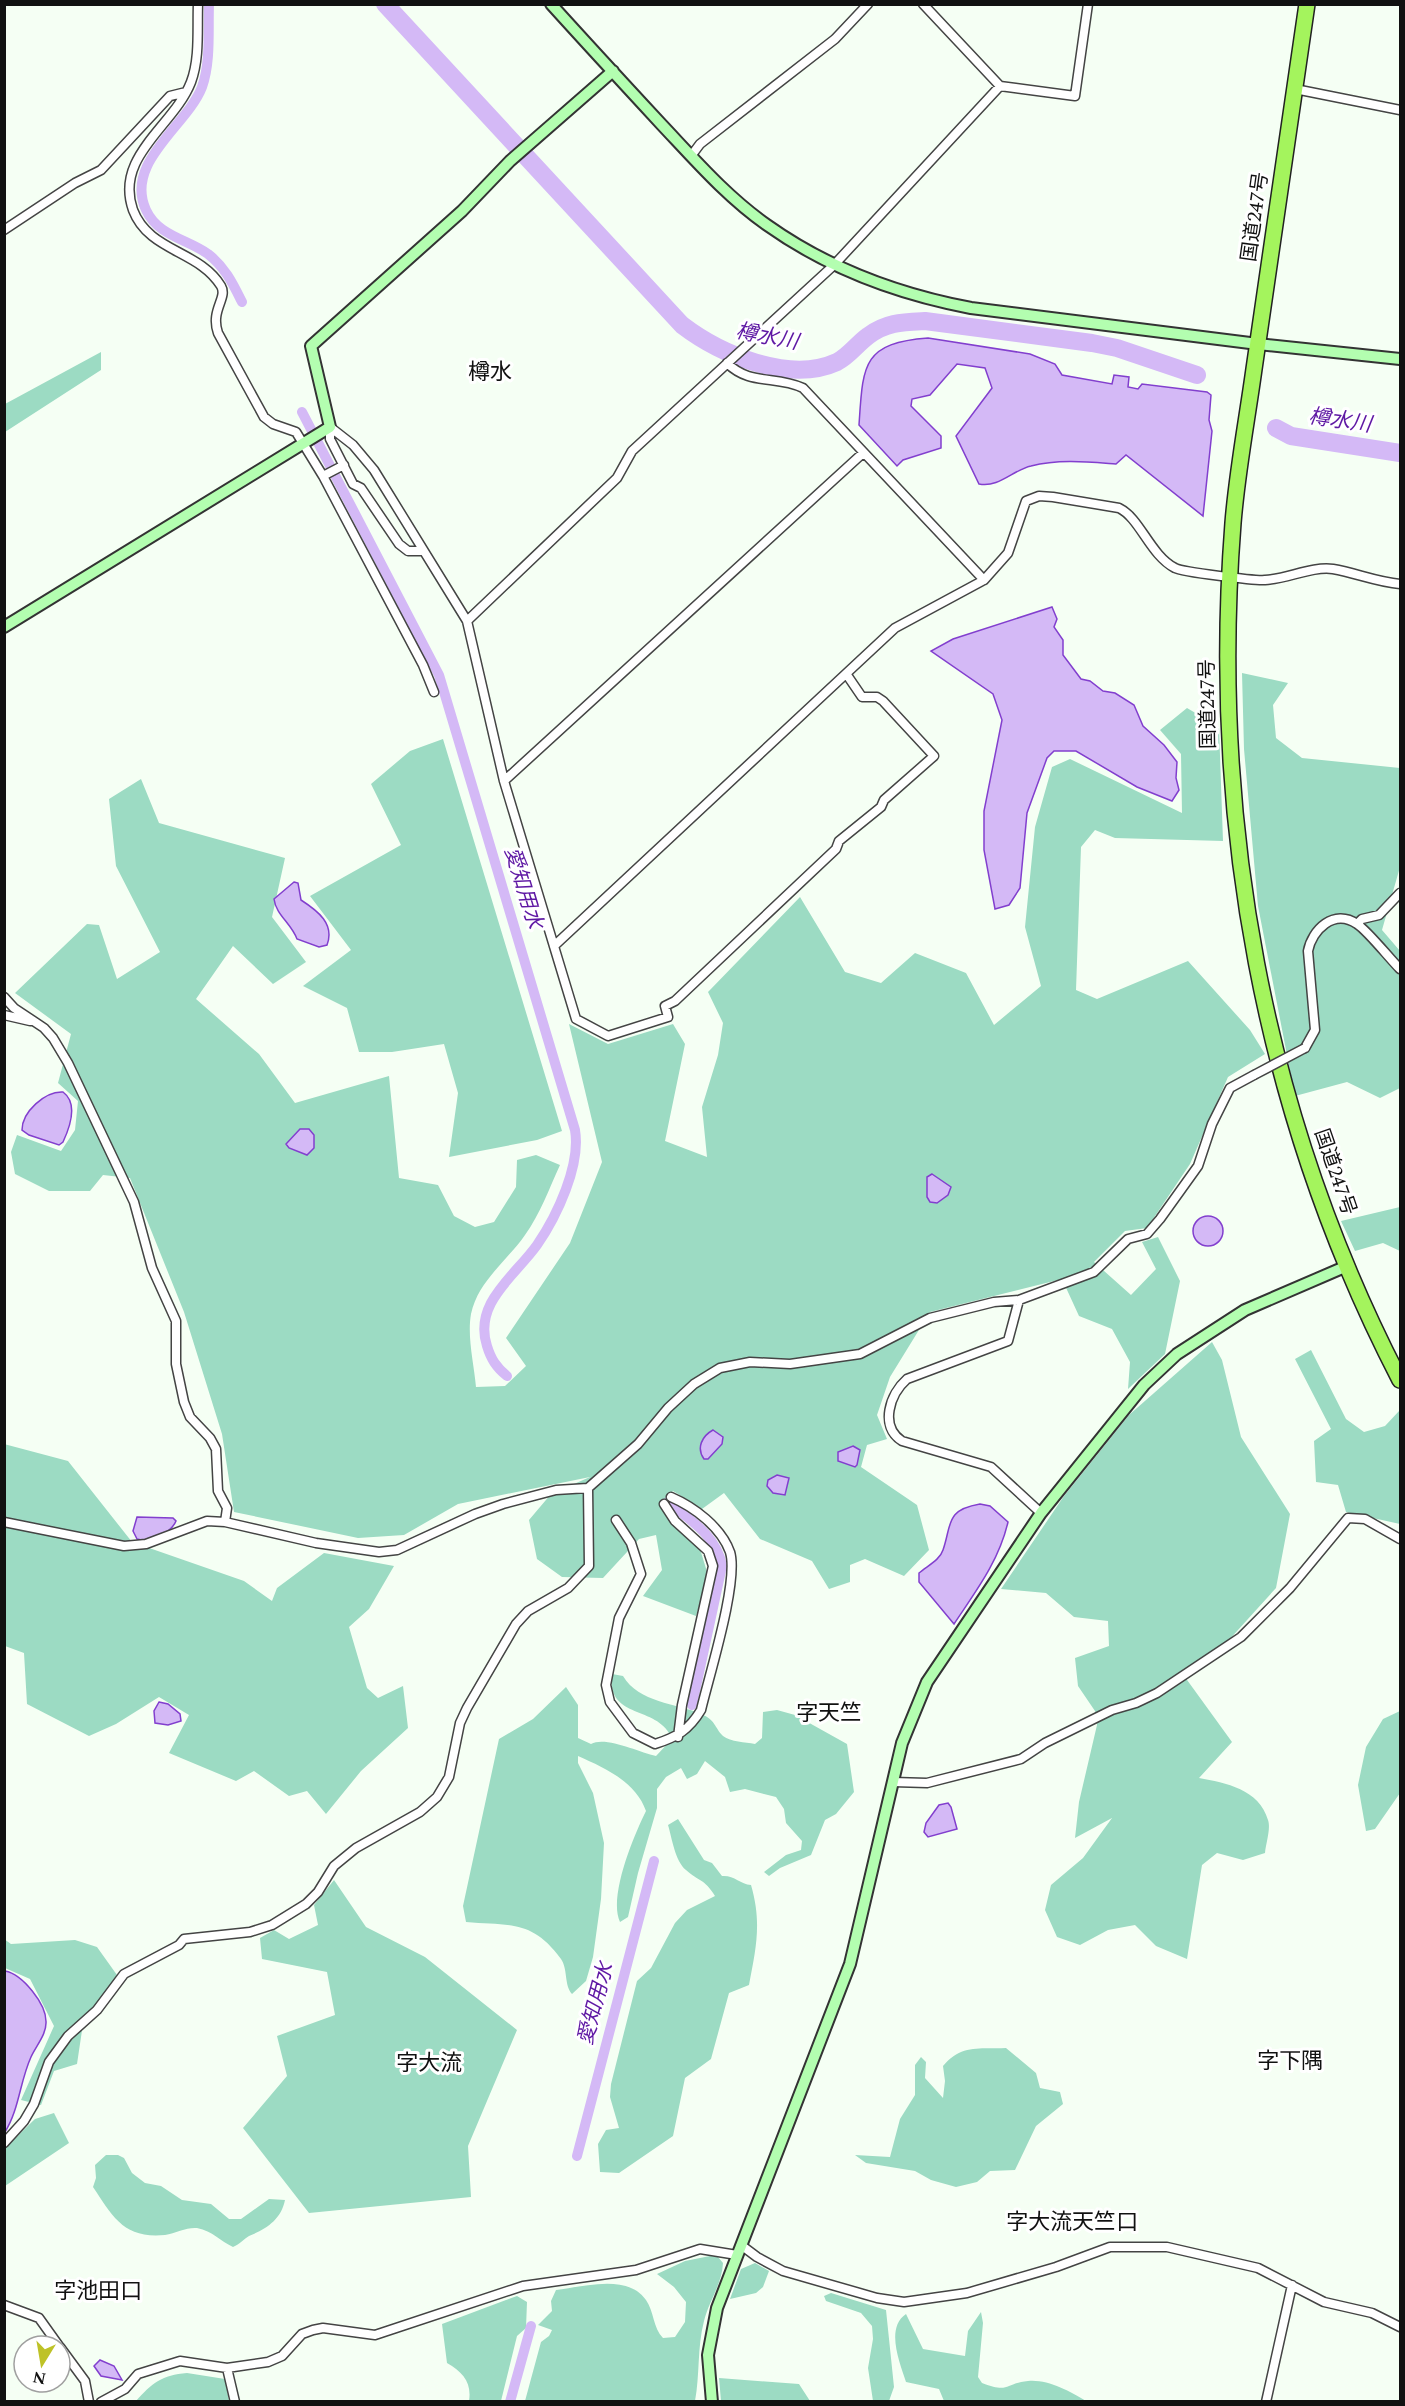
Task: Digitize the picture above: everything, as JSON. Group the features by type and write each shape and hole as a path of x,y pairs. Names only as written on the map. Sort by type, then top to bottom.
{"highway":[{"name":"国道247号","path":"1307,4 1233,519 1227,696 1229,748 1236,843 1248,923 1272,1046 1293,1114 1347,1266 1401,1380"}],"street":[{"path":"198,4 195,69 186,92 134,164 130,189 134,210 139,222 155,240 193,259 213,275 223,288 224,296 215,313 214,322 218,333 264,417 273,424 296,432 303,442 423,665 434,692"},
{"path":"551,4 723,189 767,226 834,265 895,290 961,306 1258,344 1401,359"},
{"path":"691,156 700,144 835,39 868,4"},
{"path":"923,4 1000,86 1075,96 1088,4"},
{"path":"423,551 408,551 399,544 361,488 353,484 325,429 311,346 462,211 510,161 613,71"},
{"path":"467,621 618,478 632,451 834,265 1000,86"},
{"path":"1295,89 1401,110"},
{"path":"4,230 75,183 101,170 170,96 186,92"},
{"path":"729,361 743,377 785,382 803,388 984,580"},
{"path":"4,627 325,429"},
{"path":"325,429 353,445 374,470 467,621 504,781 576,1019 608,1036 669,1017 665,1006 675,1001 836,849 839,842 881,807 884,800 934,756 883,701 877,697 862,697 847,675"},
{"path":"504,781 862,453"},
{"path":"323,476 344,465"},
{"path":"554,946 895,628 984,580 1008,553 1023,504 1039,496 1119,508 1127,514 1150,545 1175,568 1187,572 1230,575 1264,581 1332,568 1377,582 1401,584"},
{"path":"1357,924 1362,920 1379,915 1401,893"},
{"path":"4,1522 124,1546 146,1544 207,1521 225,1522 316,1543 379,1552 397,1550 503,1504 556,1490 588,1488 646,1436 668,1408 694,1384 720,1368 750,1362 790,1364 860,1354 930,1318 994,1302 1019,1300 1095,1272 1128,1239 1147,1234 1175,1200 1198,1166 1212,1124 1230,1089 1305,1048 1315,1030 1308,972 1310,942 1321,925 1328,921 1342,919 1357,924 1401,969"},
{"path":"4,997 53,1038 68,1062 138,1212 152,1268 176,1321 176,1364 186,1408 216,1449 218,1491 227,1508 225,1522"},
{"path":"4,1015 33,1022"},
{"path":"712,2402 708,2377 711,2332 739,2250 850,1964 902,1743 927,1682 1041,1512 1130,1401 1177,1354 1245,1310 1347,1266"},
{"path":"1019,1300 1008,1341 907,1379 897,1388 888,1420 893,1436 902,1441 991,1467 1041,1512"},
{"path":"4,2143 24,2121 34,2104 49,2062 68,2036 106,2000 124,1974 179,1945 184,1939 250,1932 272,1925 306,1904 318,1892 334,1866 356,1848 420,1812 438,1797 452,1766 460,1723 520,1619 568,1588 589,1566 588,1488"},
{"path":"616,1520 631,1543 640,1574 636,1587 626,1599 613,1641 606,1685 610,1702 633,1733 655,1744 678,1737 692,1725 701,1710 732,1566 725,1541 712,1525 684,1503 667,1501 675,1521 708,1551 713,1566 682,1705 678,1737"},
{"path":"892,1782 927,1783 1021,1759 1045,1743 1112,1710 1136,1703 1157,1693 1241,1637 1290,1588 1348,1518 1365,1519 1401,1539"},
{"path":"101,2402 125,2389 138,2374 180,2361 227,2368 268,2362 282,2356 302,2334 313,2330 323,2328 375,2335 523,2286 636,2270 700,2249 739,2250 783,2271 893,2302 967,2293 1056,2267 1096,2250 1125,2245 1184,2250 1258,2268 1324,2302 1372,2313 1401,2327"},
{"path":"1266,2402 1292,2285"},
{"path":"4,2306 39,2318 51,2334"},
{"path":"72,2363 85,2380 89,2402"},
{"path":"227,2368 235,2402"}],"green space":[{"path":"101,352 101,370 5,432 5,404"},
{"path":"1242,673 1288,683 1273,705 1276,738 1302,758 1400,768 1400,867 1382,930 1400,951 1400,1088 1380,1098 1347,1082 1295,1096 1258,906 1244,749"},
{"path":"1187,708 1219,727 1223,841 1115,838 1095,830 1081,847 1076,990 1097,999 1188,961 1250,1030 1265,1054 1228,1077 1190,1164 1147,1228 1125,1231 1094,1262 1131,1295 1156,1269 1142,1242 1158,1237 1180,1281 1165,1354 1128,1389 1130,1362 1112,1329 1079,1316 1062,1279 930,1312 890,1377 877,1415 887,1439 867,1445 861,1467 917,1505 929,1550 904,1576 865,1559 850,1565 850,1582 829,1589 812,1561 760,1539 724,1493 702,1509 673,1491 660,1504 673,1524 700,1549 708,1575 696,1616 643,1596 662,1570 656,1535 639,1539 603,1578 562,1577 537,1559 529,1520 551,1494 590,1477 458,1504 404,1535 358,1538 234,1512 222,1434 184,1312 130,1178 103,1175 90,1191 49,1191 15,1174 11,1152 17,1135 61,1151 75,1130 78,1101 58,1083 71,1034 15,993 87,924 99,925 117,979 160,952 116,866 109,799 141,779 159,823 285,858 272,917 306,962 273,984 233,946 196,999 259,1054 295,1103 389,1076 399,1178 438,1185 454,1216 475,1227 494,1222 516,1187 517,1160 536,1155 560,1165 530,1227 518,1245 486,1281 471,1314 470,1341 476,1387 505,1386 526,1366 506,1338 570,1243 602,1162 569,1024 608,1044 673,1024 685,1044 665,1141 707,1157 702,1107 718,1055 723,1023 708,992 800,897 845,972 881,983 915,953 966,973 994,1025 1041,986 1025,927 1035,827 1052,767 1070,759 1182,813 1181,754 1160,730"},
{"path":"443,739 562,1131 537,1140 449,1157 458,1093 444,1044 392,1052 359,1052 347,1008 303,986 351,950 310,896 401,845 371,784 410,751"},
{"path":"1400,1207 1400,1251 1383,1243 1355,1251 1341,1221"},
{"path":"1212,1342 1222,1360 1241,1437 1290,1514 1276,1588 1218,1652 1182,1673 1232,1742 1199,1778 1230,1785 1249,1794 1264,1810 1269,1827 1265,1853 1243,1860 1217,1853 1202,1865 1187,1959 1156,1946 1135,1925 1108,1930 1080,1945 1057,1937 1045,1910 1051,1885 1083,1858 1112,1818 1075,1838 1079,1802 1097,1725 1095,1711 1078,1686 1075,1658 1109,1646 1108,1621 1074,1617 1046,1593 1001,1589 1064,1496 1129,1415"},
{"path":"1311,1350 1346,1419 1364,1432 1385,1426 1400,1410 1400,1524 1346,1512 1338,1485 1316,1482 1314,1441 1331,1429 1295,1359"},
{"path":"4,1444 68,1461 132,1542 244,1581 272,1601 277,1588 324,1553 394,1566 369,1609 349,1627 367,1688 378,1698 403,1686 408,1728 361,1771 326,1814 307,1791 289,1796 254,1771 236,1781 169,1753 189,1715 159,1697 116,1724 89,1736 27,1704 24,1653 5,1646"},
{"path":"612,1674 623,1676 638,1692 648,1697 706,1716 723,1736 734,1741 755,1744 762,1738 763,1712 777,1710 795,1715 847,1744 854,1792 836,1814 825,1820 811,1855 780,1868 769,1876 764,1872 786,1855 801,1850 802,1841 786,1823 784,1809 776,1797 745,1789 730,1792 725,1777 705,1761 697,1774 687,1779 681,1768 666,1777 657,1789 657,1808 628,1917 620,1922 617,1897 620,1882 629,1850 646,1811 635,1792 627,1784 609,1771 578,1756 578,1763 593,1793 604,1843 601,1899 593,1957 586,1981 572,1994 561,1959 540,1937 519,1927 466,1922 463,1906 499,1739 533,1719 566,1687 578,1705 578,1738 591,1744 613,1743 656,1756 672,1739 665,1728 656,1721 625,1706 617,1699 612,1689"},
{"path":"1400,1711 1400,1793 1375,1829 1366,1831 1358,1785 1366,1747 1383,1719"},
{"path":"678,1819 704,1860 712,1863 722,1876 751,1885 757,1924 756,1947 749,1985 729,1993 711,2059 685,2078 673,2136 619,2173 600,2172 598,2144 606,2130 619,2128 610,2097 611,2084 637,1981 651,1968 675,1923 687,1910 715,1896 708,1886 686,1870 679,1861 668,1825"},
{"path":"334,1880 366,1927 425,1957 517,2030 468,2146 471,2197 309,2213 243,2128 287,2076 277,2036 335,2015 327,1972 262,1959 260,1938 274,1930 289,1939 318,1925 314,1905"},
{"path":"4,1939 11,1944 75,1940 97,1947 117,1975 101,1999 84,2017 77,2064 54,2071 41,2105 21,2100 54,2026 30,1979 5,1968"},
{"path":"1006,2048 1036,2073 1040,2088 1060,2092 1063,2104 1036,2126 1015,2170 990,2171 977,2182 956,2187 931,2180 915,2171 866,2163 855,2155 890,2157 900,2119 915,2095 915,2065 921,2057 926,2062 925,2078 943,2098 945,2081 943,2066 950,2059 972,2049"},
{"path":"54,2113 69,2143 5,2186 5,2148 35,2119"},
{"path":"106,2155 118,2155 124,2158 132,2173 145,2183 161,2186 182,2200 211,2204 229,2219 241,2219 269,2199 285,2200 280,2213 272,2223 233,2247 208,2231 197,2228 165,2235 139,2233 121,2224 93,2187 96,2178 95,2165"},
{"path":"710,2256 718,2257 723,2263 702,2331 695,2401 525,2401 541,2342 549,2336 552,2330 538,2325 552,2311 551,2301 556,2290 604,2284 628,2287 638,2292 646,2300 657,2329 663,2338 675,2337 685,2322 686,2302 674,2287 657,2274 685,2261"},
{"path":"755,2263 769,2271 763,2287 756,2293 730,2299 741,2269"},
{"path":"831,2293 886,2310 894,2387 889,2401 873,2401 868,2368 873,2339 872,2326 861,2313 826,2301 824,2296"},
{"path":"517,2296 527,2302 526,2328 517,2336 501,2401 469,2401 468,2383 458,2370 447,2363 442,2324"},
{"path":"981,2312 983,2323 978,2377 982,2383 1003,2388 1021,2382 1043,2382 1066,2390 1086,2401 944,2401 939,2389 906,2382 895,2337 896,2328 906,2314 923,2349 965,2356 968,2331"},
{"path":"187,2373 225,2379 229,2401 136,2401 158,2381"},
{"path":"719,2378 799,2384 810,2401 721,2401"}],"shaded area":[{"path":"928,338 1030,354 1055,364 1062,375 1112,384 1114,375 1129,377 1128,387 1138,389 1142,384 1207,392 1211,395 1209,420 1212,431 1203,516 1126,455 1116,464 1052,462 1024,468 993,483 979,484 956,436 992,388 985,368 957,364 930,395 912,399 911,406 941,436 941,448 903,460 897,466 859,425 865,372 870,361 878,352 890,345"},
{"path":"1052,607 1057,619 1054,627 1063,640 1063,655 1081,679 1090,681 1103,691 1115,693 1134,705 1143,726 1164,745 1177,762 1176,778 1179,790 1172,801 1137,787 1076,751 1054,751 1047,758 1027,813 1020,888 1009,905 995,909 984,850 984,811 1002,720 993,694 931,651 953,639"},
{"path":"294,882 298,883 301,900 319,914 327,924 329,937 327,945 319,947 297,939 275,905 274,899"},
{"path":"63,1092 70,1102 71,1116 63,1142 59,1145 29,1135 22,1130 26,1116 36,1104 49,1095"},
{"path":"300,1129 309,1129 314,1135 314,1148 307,1155 289,1148 286,1144"},
{"path":"932,1174 951,1187 948,1195 937,1203 930,1202 927,1197 927,1177"},
{"path":"1208,1216 1214,1217 1222,1225 1222,1237 1214,1245 1208,1246 1202,1245 1194,1237 1193,1231 1194,1225 1202,1217"},
{"path":"713,1430 723,1437 722,1444 708,1459 704,1459 700,1451 701,1443"},
{"path":"853,1446 860,1450 855,1467 838,1461 838,1452"},
{"path":"777,1475 789,1478 785,1495 773,1493 767,1486 768,1480"},
{"path":"980,1504 990,1506 1008,1522 993,1563 954,1624 919,1582 919,1573 941,1554 955,1514"},
{"path":"137,1517 173,1518 176,1521 165,1533 142,1540 137,1539 133,1531"},
{"path":"159,1702 168,1704 180,1714 181,1721 168,1725 155,1723 154,1711"},
{"path":"948,1803 957,1829 928,1837 924,1832 926,1823 939,1805"},
{"path":"5,1971 19,1978 38,1999 45,2015 46,2027 27,2066 10,2123 5,2132"},
{"path":"100,2360 114,2366 122,2380 101,2376 94,2366"}],"waterway":[{"name":"愛知用水","path":"209,4 208,57 202,87 194,102 150,160 143,176 141,193 151,219 165,231 214,259 228,276 242,302"},
{"name":"樽水川","path":"385,4 682,325 735,355 777,368 798,370 818,368 837,362 868,336 888,325 925,321 1092,343 1117,348 1197,375"},
{"name":"愛知用水","path":"302,412 439,675 575,1130 576,1144 571,1174 552,1220 537,1245 498,1291 486,1316 484,1331 487,1346 492,1359 507,1376"},
{"name":"樽水川","path":"1276,428 1291,436 1400,453"},
{"name":"愛知用水","path":"668,1502 709,1537 722,1566 692,1705"},
{"name":"愛知用水","path":"577,2156 654,1861"},
{"name":"愛知用水","path":"510,2402 531,2326"}],"district":[{"name":"樽水","path":"490,372"},
{"name":"字天竺","path":"829,1713"},
{"name":"字下隅","path":"1290,2061"},
{"name":"字大流","path":"429,2063"},
{"name":"字大流天竺口","path":"1072,2222"},
{"name":"字池田口","path":"98,2291"}]}
